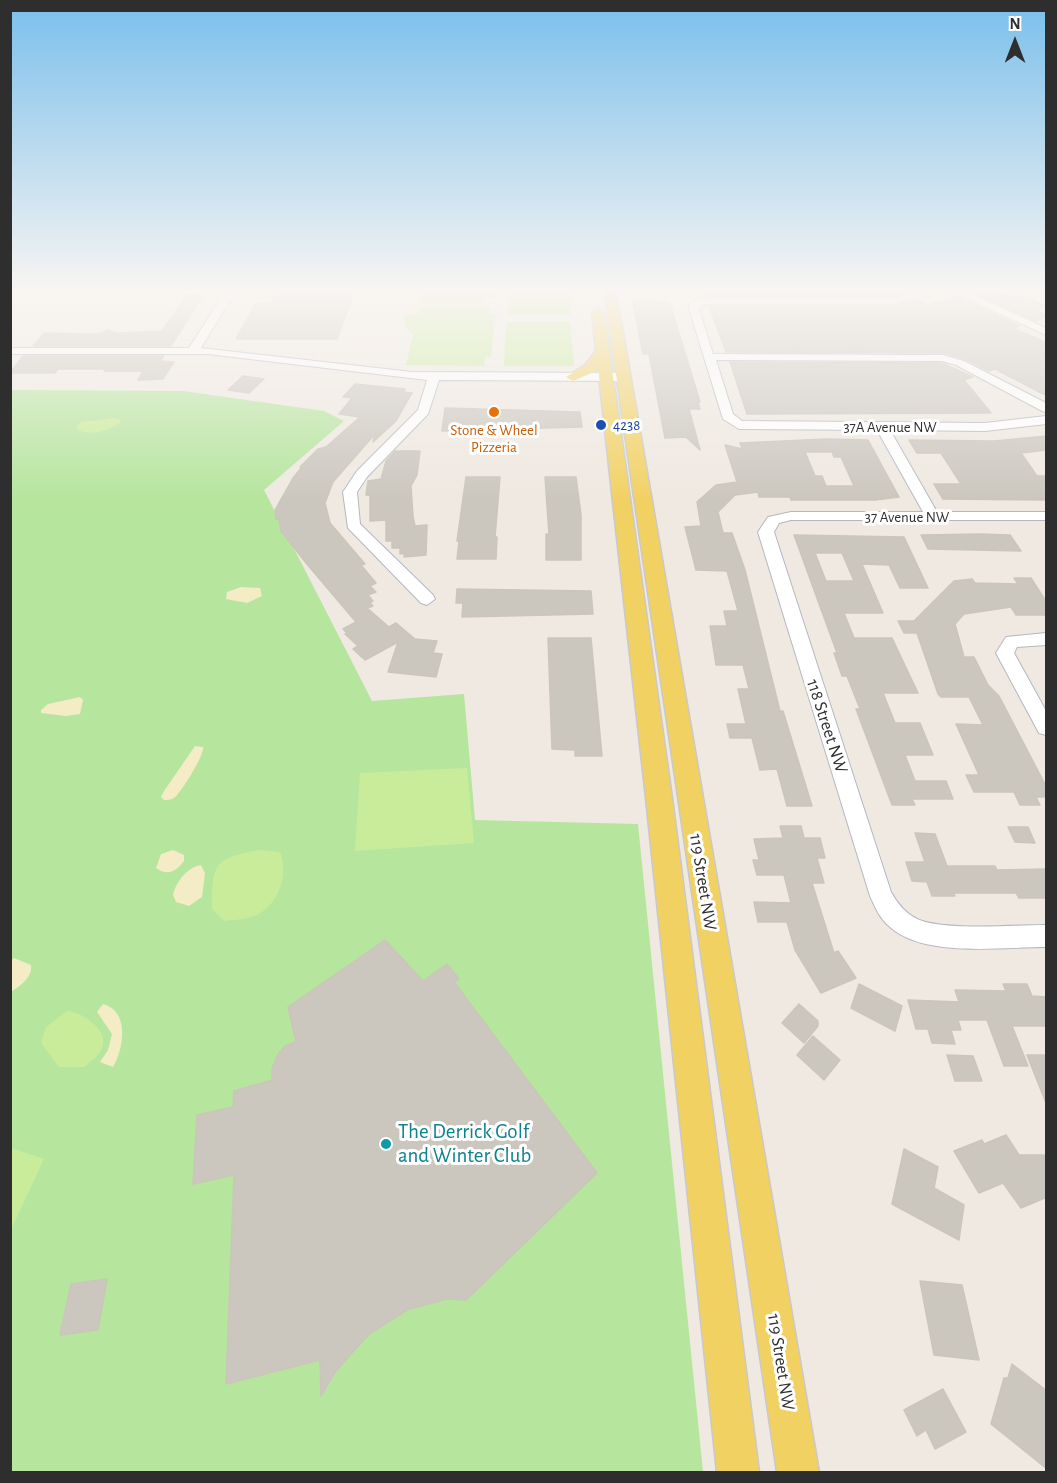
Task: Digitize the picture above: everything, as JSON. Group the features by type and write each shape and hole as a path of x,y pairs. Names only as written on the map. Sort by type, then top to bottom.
{"main road":[{"name":"119 Street NW","path":"609,361 738,1473"},
{"name":"119 Street NW","path":"610,368 798,1473"},
{"path":"573,377 589,369 610,368"}],"street":[{"path":"276,361 387,375 434,377 573,377 610,368"},
{"name":"37A Avenue NW","path":"710,361 727,416 735,423 752,427 984,427 1047,420"},
{"path":"954,361 1047,408"},
{"path":"428,599 353,525 350,492 362,474 424,411 434,377"},
{"path":"882,427 933,517"},
{"name":"37 Avenue NW","path":"769,522 791,516 1047,516"},
{"name":"118 Street NW","path":"769,522 766,536 881,896 890,912 902,924 939,936 1047,936"},
{"path":"1047,639 1018,640 1008,644 1005,653 1047,728"}],"green space":[{"path":"407,361 484,361 484,366 406,365"},
{"path":"504,361 574,361 574,366 504,366"},
{"path":"11,390 183,391 324,411 344,421 264,490 372,701 464,694 475,820 638,824 703,1472 11,1472"},
{"path":"120,419 121,422 105,430 87,433 76,429 80,422"},
{"path":"467,768 474,843 355,851 360,773"},
{"path":"260,850 280,852 283,870 276,896 265,910 257,915 224,921 212,909 215,872 219,865 233,856"},
{"path":"67,1011 79,1014 92,1022 103,1039 100,1052 84,1067 59,1067 41,1043 46,1027"},
{"path":"10,1148 44,1159 11,1230"}],"sand":[{"path":"241,587 260,588 262,596 247,603 226,599 227,592"},
{"path":"80,697 83,700 80,714 66,716 41,713 41,710 48,704"},
{"path":"195,746 203,747 203,751 192,773 174,798 164,800 161,797 164,791"},
{"path":"173,850 184,855 181,865 168,872 156,868 161,854"},
{"path":"201,865 205,873 202,897 189,906 176,902 173,895 180,880 187,872"},
{"path":"14,958 31,965 31,969 25,981 11,992 11,961"},
{"path":"103,1004 118,1014 121,1022 122,1041 113,1067 100,1062 108,1050 112,1034 97,1012"}],"building":[{"path":"19,361 174,362 163,379 138,380 143,371 104,371 106,369 58,369 55,373 10,373"},
{"path":"650,361 688,361 700,402 698,402 700,409 689,409 700,450 686,437 665,438"},
{"path":"969,361 1047,361 1047,396 995,369 989,371"},
{"path":"730,362 942,363 973,377 964,380 991,413 747,414"},
{"path":"243,376 264,379 249,393 228,390"},
{"path":"355,384 405,389 403,392 412,393 396,421 373,442 375,434 333,482 325,503 330,523 365,564 361,565 376,583 370,586 376,592 368,595 373,601 370,603 373,606 367,608 389,627 396,623 415,639 437,641 433,653 442,654 436,677 388,672 398,642 365,660 353,649 358,646 345,634 347,633 343,629 356,622 281,531 279,519 276,519 275,510 302,467 300,467 318,449 326,447 360,417 339,414 352,398 343,397"},
{"path":"445,408 580,412 582,427 442,431"},
{"path":"1047,436 1047,450 1021,453 1037,476 1047,476 1047,500 943,499 934,484 961,484 941,453 917,453 909,440 994,441"},
{"path":"826,439 868,440 899,497 875,500 791,500 790,497 759,497 758,492 735,495 718,512 723,533 732,533 745,570 780,711 783,711 812,806 787,806 777,769 760,770 752,738 730,738 727,724 746,724 738,689 749,689 743,665 716,665 710,626 727,626 724,611 738,611 727,571 696,570 685,527 701,526 697,502 716,485 737,482 725,445 742,449 740,443","holes":["805,452 832,452 834,457 841,457 854,486 826,486 822,476 815,476"]},
{"path":"395,451 420,451 417,475 411,486 415,526 427,525 426,555 404,557 404,553 400,554 400,548 392,548 392,541 386,541 386,520 370,521 370,495 366,495 368,481 381,479 386,461"},
{"path":"466,477 500,477 495,537 497,537 496,559 457,559 459,541 457,541"},
{"path":"545,477 576,477 581,515 581,560 546,560 546,534 549,534"},
{"path":"794,535 904,537 928,588 900,588 889,565 862,564 883,613 844,613 854,638 892,638 918,693 883,693 895,723 920,723 933,755 905,755 915,781 946,781 953,799 912,799 915,805 892,805 856,709 860,709 847,676 842,676 834,653 837,653","holes":["815,553 842,553 854,581 826,581"]},
{"path":"921,535 1010,535 1021,551 928,549"},
{"path":"1014,578 1031,578 1047,603 1047,615 1016,615 1011,607 964,614 955,624 964,657 974,657 988,685 999,696 1047,788 1047,797 1036,797 1040,805 1020,805 1014,792 974,792 966,775 979,775 956,724 983,725 969,697 941,697 938,694 917,633 904,633 898,621 914,621 954,581 972,579 975,583 1018,584"},
{"path":"457,589 591,591 593,614 462,617 463,603 456,603"},
{"path":"548,638 591,638 602,756 575,756 575,750 552,749"},
{"path":"780,826 801,826 804,838 820,838 825,858 817,858 824,883 812,883 834,953 838,951 856,978 821,993 795,950 787,922 758,922 754,902 791,903 784,875 757,875 753,860 759,860 754,839 783,838"},
{"path":"1008,827 1028,827 1035,843 1015,842"},
{"path":"915,833 935,834 947,866 995,866 997,870 1047,869 1047,898 1019,898 1016,893 953,893 955,896 932,896 927,882 912,881 906,862 925,862"},
{"name":"The Derrick Golf and Winter Club","path":"385,940 423,981 447,964 459,979 454,982 597,1173 466,1300 446,1299 407,1310 369,1334 335,1372 321,1396 320,1360 226,1384 234,1175 193,1184 197,1115 233,1107 234,1091 272,1080 272,1069 277,1056 285,1046 296,1042 288,1007"},
{"path":"859,984 902,1006 895,1031 851,1008"},
{"path":"1003,984 1027,984 1032,996 1047,997 1047,1026 1012,1026 1028,1066 1004,1066 987,1020 958,1020 961,1030 951,1030 955,1044 932,1043 928,1029 916,1029 908,1000 959,1002 955,990 1006,991"},
{"path":"799,1004 818,1021 818,1026 804,1043 782,1023"},
{"path":"813,1036 840,1060 824,1080 797,1055"},
{"path":"947,1055 973,1056 982,1081 955,1081"},
{"path":"1027,1055 1047,1055 1046,1103"},
{"path":"1006,1135 1019,1155 1047,1155 1047,1197 1021,1208 1003,1183 979,1193 954,1151 982,1140 984,1144"},
{"path":"904,1149 938,1167 934,1188 964,1205 959,1240 892,1204"},
{"path":"107,1279 98,1330 60,1335 71,1284"},
{"path":"920,1281 962,1285 979,1360 934,1355"},
{"path":"1012,1364 1047,1391 1047,1469 991,1424 1004,1378 1008,1378"},
{"path":"943,1389 966,1432 935,1449 926,1430 917,1436 904,1410"}],"place":[{"name":"Stone & Wheel Pizzeria","path":"494,412"},
{"name":"4238","path":"601,425"},
{"name":"The Derrick Golf and Winter Club","path":"386,1144"}]}
